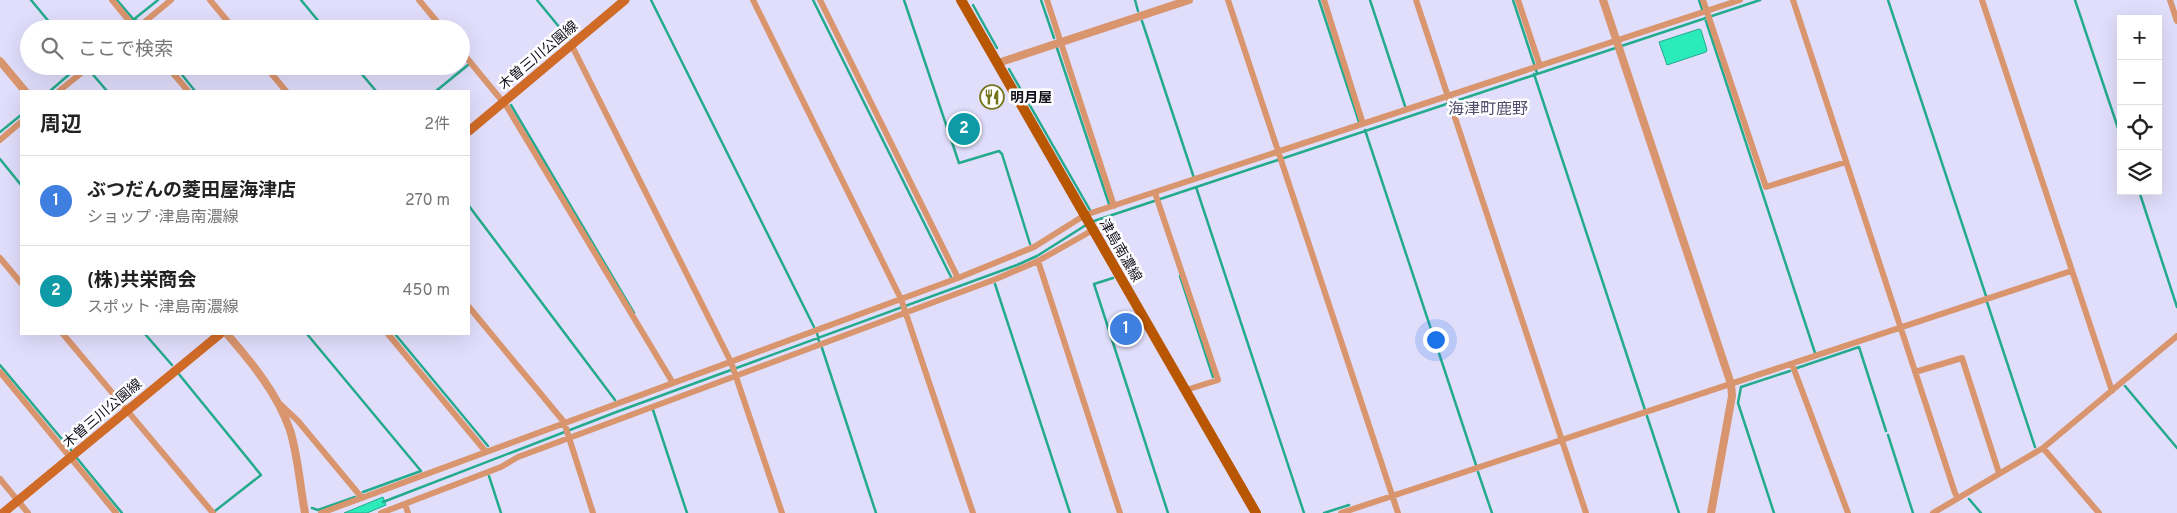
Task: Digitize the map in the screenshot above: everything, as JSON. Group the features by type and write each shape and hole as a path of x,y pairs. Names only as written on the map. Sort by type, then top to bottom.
{"main road":[{"name":"木曽三川公園線","path":"470,130 625,0"},
{"name":"津島南濃線","path":"961,0 1256,513"},
{"name":"木曽三川公園線","path":"3,513 219,335"}],"street":[{"path":"112,0 129,20"},
{"path":"147,20 171,0"},
{"path":"210,0 227,20"},
{"path":"419,0 436,20"},
{"path":"753,0 902,300 973,513"},
{"path":"820,0 958,278"},
{"path":"1046,0 1114,206"},
{"path":"998,63 1189,0"},
{"path":"1228,0 1398,513"},
{"path":"1324,0 1363,124"},
{"path":"1416,0 1586,513"},
{"path":"1518,0 1537,67"},
{"path":"1603,0 1731,384 1732,396 1712,513"},
{"path":"1703,0 1766,187 1846,162"},
{"path":"381,513 501,467 518,457 568,437 1038,261 1089,222 1114,206 1280,156 1363,124 1450,100 1537,67 1618,44 1708,15 1740,0"},
{"path":"1793,0 1958,498"},
{"path":"1982,0 2112,392"},
{"path":"2170,0 2177,21"},
{"path":"571,44 732,363 782,513"},
{"path":"0,62 24,90"},
{"path":"470,62 504,102 673,383"},
{"path":"60,90 79,75"},
{"path":"175,75 187,90"},
{"path":"273,75 285,90"},
{"path":"0,140 20,123"},
{"path":"1156,194 1218,380 1186,390"},
{"path":"321,513 902,300 1034,247 1089,222"},
{"path":"0,258 20,283"},
{"path":"1038,261 1120,513"},
{"path":"1341,513 2071,271"},
{"path":"470,308 564,424 593,513"},
{"path":"64,335 213,513"},
{"path":"228,335 267,384 290,431 305,513"},
{"path":"389,335 486,452"},
{"path":"1933,513 2044,448 2177,336"},
{"path":"1915,372 1962,358 1999,474"},
{"path":"1792,364 1848,513"},
{"path":"0,372 116,513"},
{"path":"277,402 298,422 362,498"},
{"path":"2044,448 2099,513"},
{"path":"0,480 28,513"},
{"path":"404,504 408,513"}],"shaded area":[{"path":"1699,29 1701,30 1706,52 1667,65 1659,42"},
{"path":"383,497 386,505 367,513 344,513"}],"waterway":[{"path":"31,0 48,20"},
{"path":"117,0 134,20"},
{"path":"133,20 158,0"},
{"path":"301,0 318,20"},
{"path":"537,0 569,39"},
{"path":"651,0 814,327"},
{"path":"813,0 951,277"},
{"path":"904,0 959,163 999,151 1002,154 1030,244"},
{"path":"1041,0 1054,38"},
{"path":"1135,0 1138,11"},
{"path":"1319,0 1359,122"},
{"path":"1370,0 1405,106"},
{"path":"1513,0 1537,73"},
{"path":"1699,0 1702,9"},
{"path":"1091,222 1760,0"},
{"path":"1888,0 1986,296"},
{"path":"2075,0 2117,125"},
{"path":"973,5 997,48"},
{"path":"1705,18 1815,353"},
{"path":"1142,21 1194,178"},
{"path":"1057,48 1109,204"},
{"path":"1009,69 1090,210"},
{"path":"1534,74 1645,410"},
{"path":"51,90 69,75"},
{"path":"93,75 106,90"},
{"path":"182,75 194,90"},
{"path":"363,75 375,90"},
{"path":"437,90 456,75"},
{"path":"511,105 634,313"},
{"path":"0,132 20,116"},
{"path":"1365,130 1476,465"},
{"path":"0,159 20,184"},
{"path":"1196,187 1304,513"},
{"path":"2140,195 2177,307"},
{"path":"470,207 615,400"},
{"path":"383,502 619,411 1017,265 1037,256 1086,225"},
{"path":"1180,276 1213,377"},
{"path":"1113,278 1094,284 1168,513"},
{"path":"995,284 1070,513"},
{"path":"1987,302 2035,447"},
{"path":"817,333 819,341"},
{"path":"146,335 172,365"},
{"path":"308,335 421,471 363,492"},
{"path":"396,335 488,446"},
{"path":"1797,368 1859,347 1886,431"},
{"path":"822,348 876,513"},
{"path":"0,365 71,450"},
{"path":"1774,513 1738,403 1741,387 1790,371"},
{"path":"178,373 261,475 215,511"},
{"path":"2125,386 2177,448"},
{"path":"653,410 687,513"},
{"path":"1647,416 1679,513"},
{"path":"1888,435 1913,513"},
{"path":"76,457 122,513"},
{"path":"1478,472 1492,513"},
{"path":"489,476 501,513"},
{"path":"312,508 318,510 355,497"},
{"path":"1969,499 1981,513"},
{"path":"1324,513 1349,505"}],"place":[{"name":"明月屋","path":"992,97"},
{"name":"(株)共栄商会","path":"964,129"},
{"name":"ぶつだんの菱田屋海津店","path":"1126,329"}],"district":[{"name":"海津町鹿野","path":"1488,108"}]}
